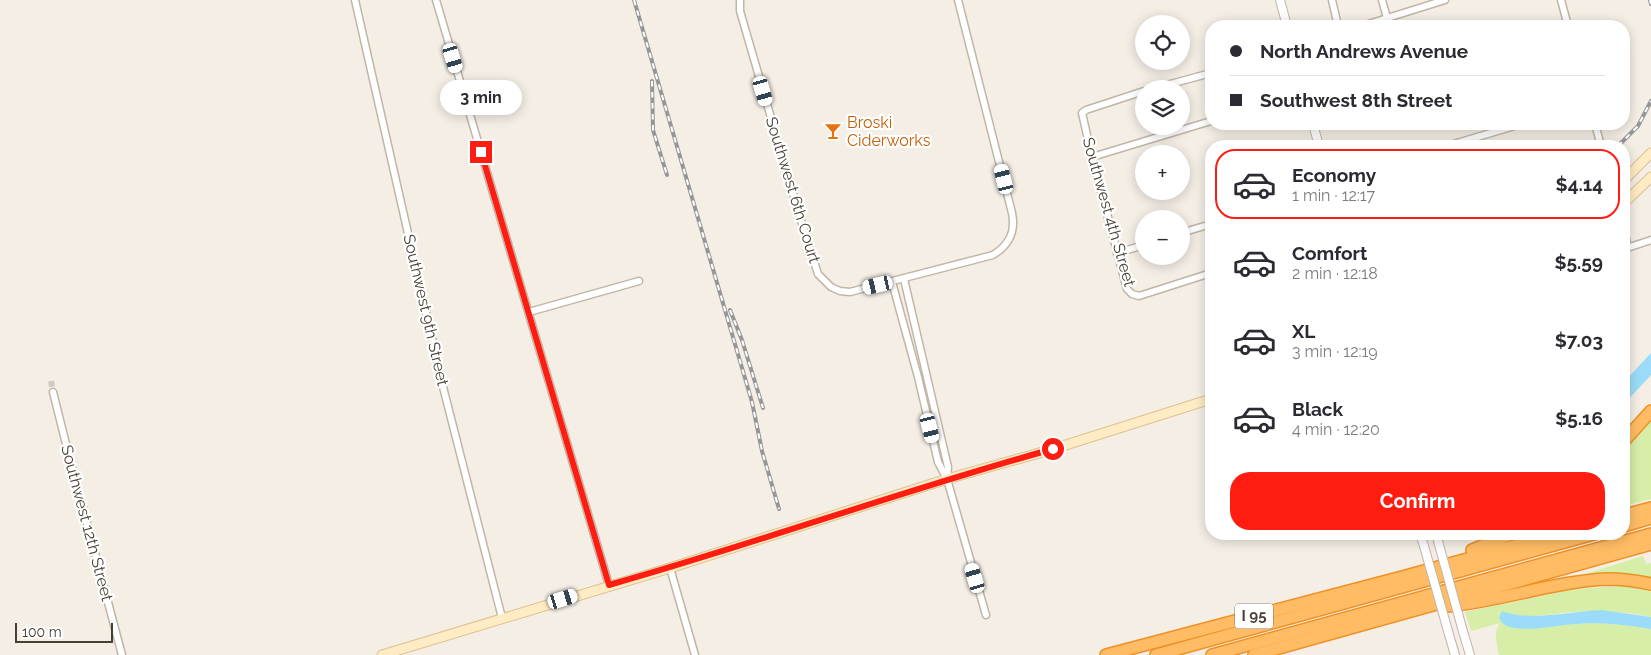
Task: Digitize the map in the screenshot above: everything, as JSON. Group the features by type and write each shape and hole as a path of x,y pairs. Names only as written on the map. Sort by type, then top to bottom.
{"highway":[{"path":"1630,434 1651,411"},
{"path":"1630,514 1651,508"},
{"path":"1630,524 1651,518"},
{"path":"1630,540 1651,534"},
{"path":"1402,577 1498,540"},
{"name":"I 95","path":"1106,655 1536,540"},
{"path":"1156,655 1572,540"},
{"path":"1212,655 1629,540"},
{"name":"I 95","path":"1254,655 1651,544"},
{"path":"1418,609 1468,604 1593,580 1619,580 1651,584"}],"main road":[{"path":"1630,174 1651,153"},
{"path":"1630,197 1651,177"},
{"path":"382,655 670,568 946,479 1088,438 1205,401"}],"street":[{"name":"Southwest 9th Street","path":"355,0 442,383 502,618"},
{"path":"436,0 609,585"},
{"name":"Southwest 6th Court","path":"740,0 740,11 818,274 831,287 850,292 892,282"},
{"path":"958,0 1014,223 1010,241 1002,250 993,255 892,282 938,462 946,479 986,615"},
{"path":"1280,0 1285,20"},
{"path":"1332,0 1337,20"},
{"path":"1382,0 1387,18"},
{"path":"1381,20 1446,0"},
{"path":"1561,0 1566,20"},
{"path":"1185,80 1205,75"},
{"name":"Southwest 4th Street","path":"1135,94 1082,113 1127,289 1132,294 1139,296 1205,276"},
{"path":"1092,157 1205,123"},
{"path":"1467,140 1501,130"},
{"path":"1190,230 1205,226"},
{"path":"1630,247 1651,240"},
{"path":"1118,253 1135,248"},
{"path":"904,279 948,467 946,479"},
{"path":"529,312 639,281"},
{"name":"Southwest 12th Street","path":"53,392 122,655"},
{"path":"1422,540 1455,655"},
{"path":"1438,540 1470,655"},
{"path":"670,568 695,655"}],"green space":[{"path":"1651,419 1651,499 1630,504 1630,442"},
{"path":"1643,556 1646,564 1651,563 1651,578 1626,575 1588,575 1588,573"},
{"path":"1619,586 1651,590 1651,617 1601,611 1528,616 1502,612 1516,628 1596,623 1651,629 1651,655 1499,655 1496,634 1500,623 1471,631 1465,612 1576,589"}],"water":[{"path":"1651,353 1651,375 1630,398 1630,376"},
{"path":"1601,610 1651,617 1651,629 1595,623 1522,629 1507,626 1499,618 1502,611 1524,616 1537,616"}],"tunnel":[{"path":"51,381 53,392"}],"railway":[{"path":"634,0 752,402 762,451 779,509"},
{"path":"1650,0 1651,4"},
{"path":"652,81 653,130 667,175"},
{"path":"1624,140 1638,126 1651,101"},
{"path":"730,310 742,340 763,408"}],"place":[{"name":"Broski Ciderworks","path":"833,131"}],"route":[{"path":"481,152 609,585 670,568 946,479 1053,449"}]}
